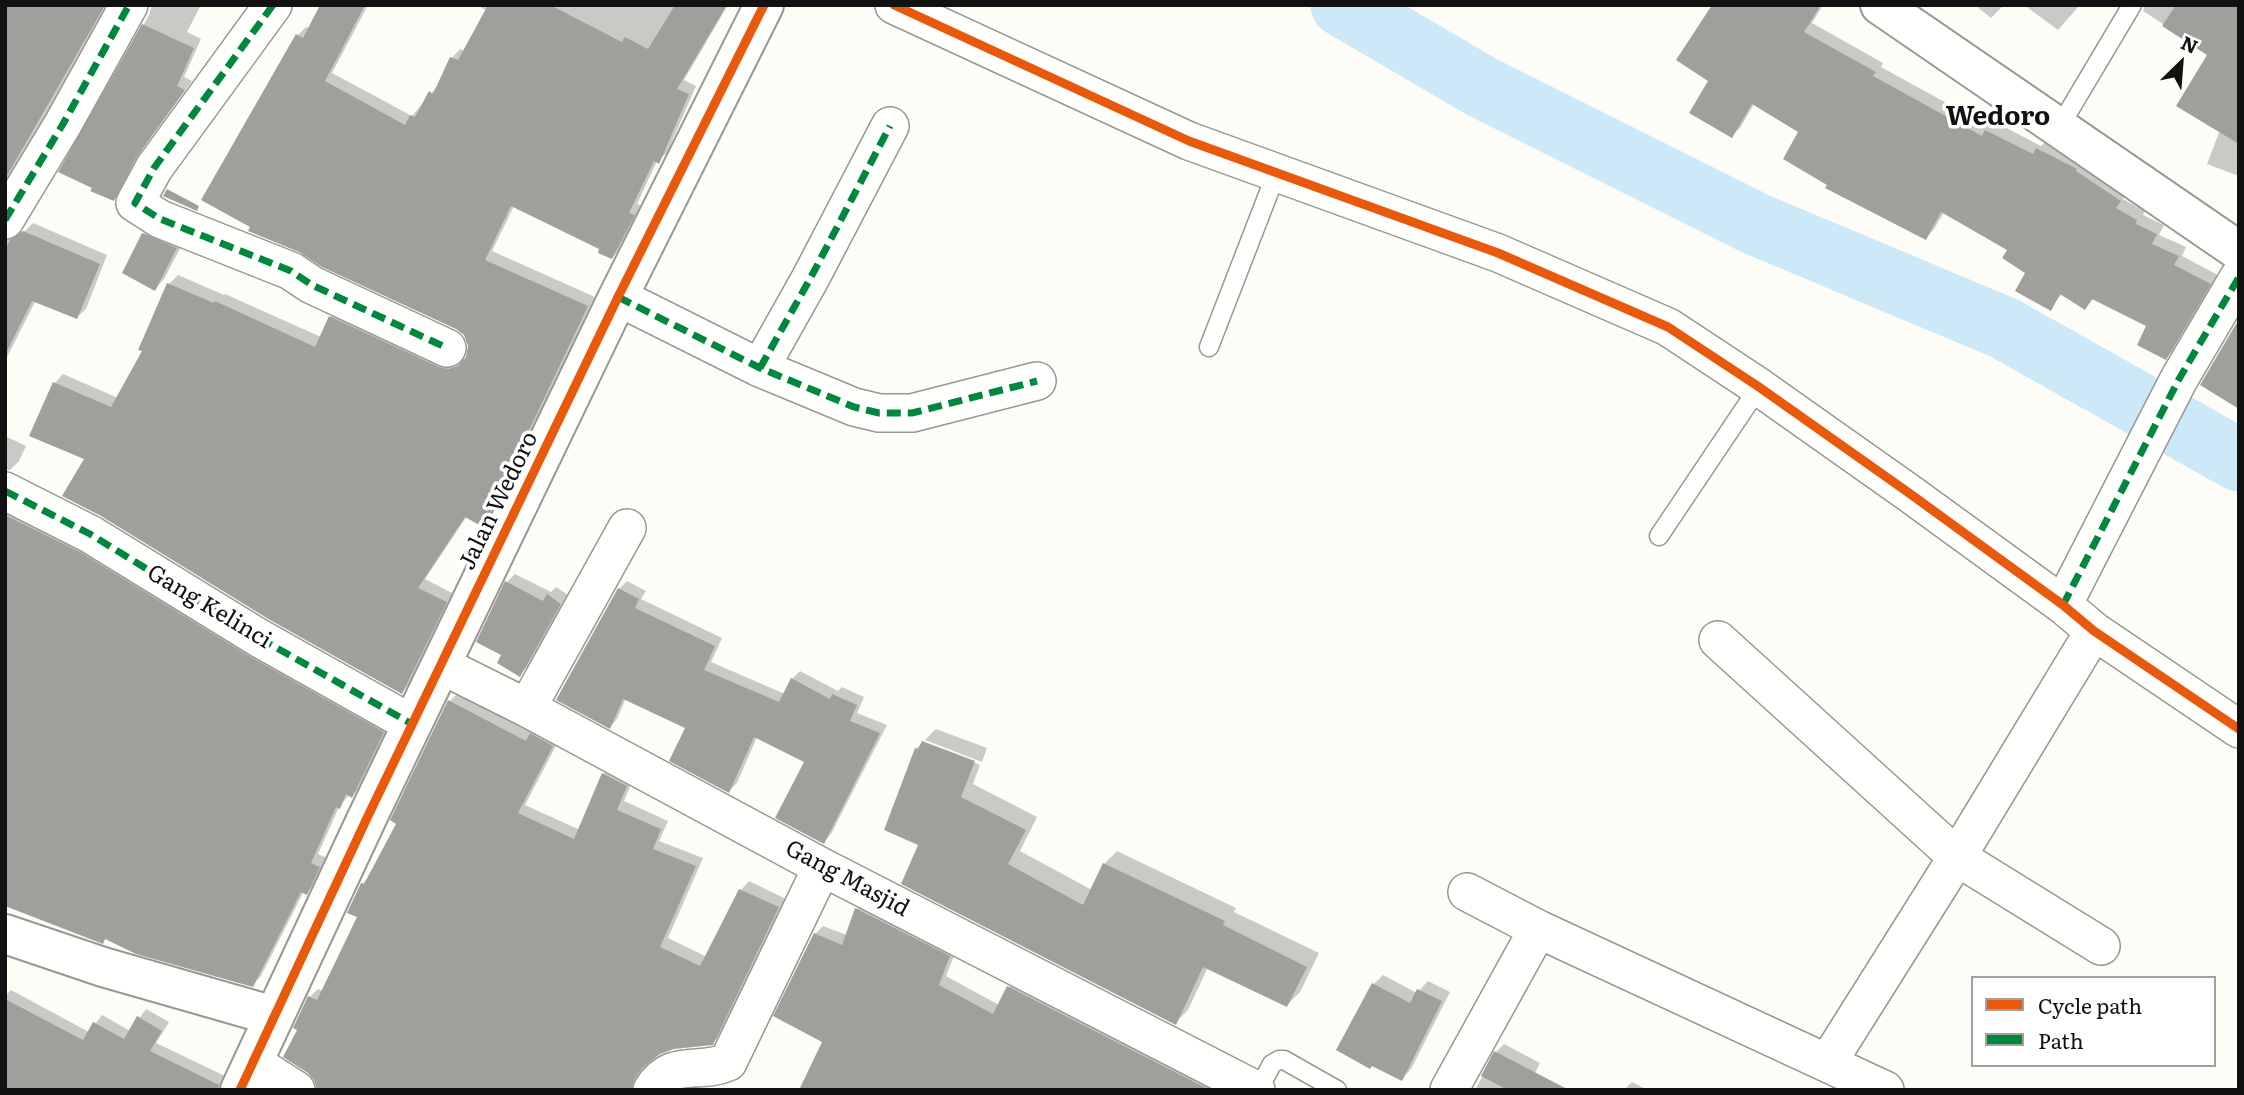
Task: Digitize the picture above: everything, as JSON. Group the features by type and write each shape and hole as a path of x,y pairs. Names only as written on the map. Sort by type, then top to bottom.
{"street":[{"path":"5,220 64,124 129,5"},
{"path":"273,5 154,168 135,203 160,219 291,271 312,285 447,348"},
{"name":"Jalan Wedoro","path":"247,1076 412,724 618,298 764,5"},
{"path":"894,5 1189,141 1498,253 1668,327 1759,387 2063,605 2094,631 2239,729"},
{"path":"1880,5 2239,251"},
{"path":"760,368 890,126"},
{"path":"2063,605 2179,379 2239,277"},
{"path":"618,298 760,368 854,407 879,413 912,413 945,407 1037,382"},
{"name":"Gang Kelinci","path":"5,491 90,534 318,673 412,724"},
{"path":"527,708 627,528"},
{"path":"1828,1062 1957,857 2094,631"},
{"path":"1718,640 1957,857 2101,946"},
{"name":"Gang Masjid","path":"441,665 527,708 822,867 1257,1090"},
{"path":"652,1090 666,1074 677,1069 712,1067 728,1062 822,867"},
{"path":"1467,892 1538,929 1885,1090"},
{"path":"1458,1087 1538,929"},
{"path":"5,934 103,967 274,1016"},
{"path":"247,1076 296,1090"}],"lane":[{"path":"2060,127 2132,5"},
{"path":"1209,347 1276,174"},
{"path":"1659,536 1759,387"},
{"path":"1257,1090 1272,1064 1279,1060 1284,1060 1337,1090"}],"building":[{"path":"5,5 104,7 5,179"},
{"path":"320,5 365,5 325,81 405,125 410,115 415,117 429,91 433,94 450,57 458,60 488,5 550,5 622,42 625,37 648,49 675,5 727,5 677,89 689,94 659,164 654,161 629,213 635,215 612,259 598,253 599,249 511,206 485,260 588,306 483,527 465,517 418,588 447,602 402,694 270,620 101,516 62,496 84,459 29,436 53,382 111,407 142,351 138,350 167,283 214,303 215,301 315,347 329,316 439,367 449,369 458,366 466,357 468,346 464,335 456,329 322,267 299,252 248,231 250,227 201,200 296,34 303,38"},
{"path":"1712,5 1821,5 1804,32 1876,72 1873,76 1982,136 1985,130 2033,154 2036,148 2077,169 2076,171 2121,201 2116,208 2137,220 2136,224 2157,234 2152,244 2179,256 2174,265 2211,284 2166,360 2137,345 2146,326 2092,299 2085,310 2060,294 2051,311 2015,291 2025,273 2002,258 2007,250 1941,212 1926,240 1825,188 1827,185 1783,159 1798,132 1752,104 1732,138 1689,113 1708,81 1676,60"},
{"path":"2176,5 2239,5 2239,144 2176,106 2207,55 2162,26"},
{"path":"142,24 194,48 177,86 185,90 136,158 114,201 90,191 92,188 58,172"},
{"path":"167,189 199,206 197,211 163,196"},
{"path":"23,231 100,264 77,319 32,301 5,355 5,250 10,240"},
{"path":"142,233 177,248 155,291 122,273"},
{"path":"2239,319 2239,409 2200,385"},
{"path":"5,515 80,552 249,656 384,732 352,798 346,794 340,809 336,807 311,863 320,867 307,895 301,892 253,987 136,954 105,939 103,944 5,906"},
{"path":"505,581 543,601 547,594 561,604 520,677 497,663 501,655 476,642"},
{"path":"618,588 639,599 635,608 715,646 704,670 779,702 791,678 830,699 832,694 857,705 850,721 880,733 824,844 775,818 804,762 754,737 729,793 669,761 685,728 623,699 610,729 556,700"},
{"path":"448,700 526,741 530,733 553,746 518,813 574,839 602,773 627,786 617,810 661,829 653,849 696,866 660,947 700,966 739,889 779,907 713,1045 674,1049 660,1054 643,1067 631,1090 317,1090 308,1073 283,1057 297,1030 293,1028 308,996 317,1000 357,917 347,913 361,883 364,884 396,824 390,820"},
{"path":"922,741 975,761 961,797 1026,830 1008,864 1083,905 1103,863 1225,921 1223,925 1307,967 1287,1007 1203,967 1176,1025 901,884 918,845 884,830 915,748 918,749"},
{"path":"855,908 950,956 939,985 993,1014 1007,986 1210,1090 799,1090 822,1042 773,1016 814,933 842,945"},
{"path":"1372,983 1410,1003 1417,989 1442,1001 1402,1081 1372,1066 1370,1069 1336,1050"},
{"path":"5,999 83,1040 93,1022 124,1039 137,1016 162,1031 150,1051 219,1085 218,1090 5,1090"},
{"path":"1494,1051 1569,1090 1508,1090 1481,1076"}],"waterway":[{"path":"1342,5 1482,87 1756,224 2004,328 2239,460"}],"marked path":[{"path":"5,220 63,124 129,5"},
{"path":"273,5 154,168 135,203 160,219 291,271 312,285 447,348"},
{"path":"760,368 890,126"},
{"path":"2063,605 2179,379 2239,277"},
{"path":"618,297 760,368 854,407 879,413 912,413 1037,381"},
{"path":"5,491 90,534 259,638 412,724"}],"cycle path":[{"path":"240,1090 367,818 618,297 764,5"},
{"path":"894,5 1189,141 1498,253 1668,327 1759,387 1909,493 2063,605 2094,631 2239,729"}],"district":[{"name":"Wedoro","path":"1998,117"}]}
